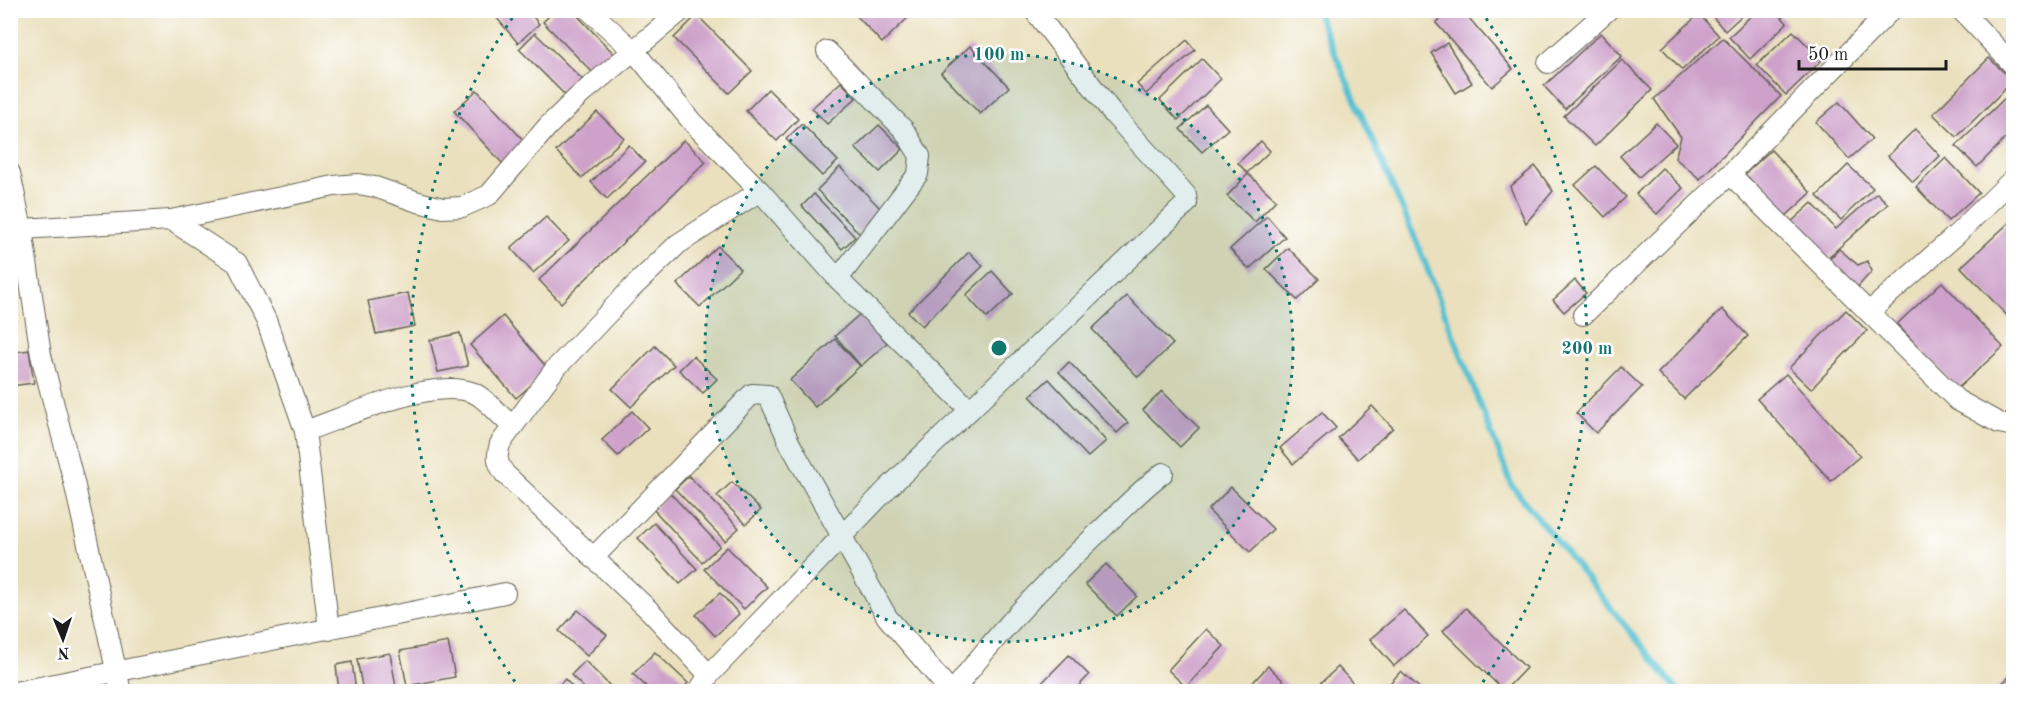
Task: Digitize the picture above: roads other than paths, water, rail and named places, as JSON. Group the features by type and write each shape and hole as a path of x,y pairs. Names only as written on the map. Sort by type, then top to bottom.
{"street":[{"path":"590,10 635,52 692,122 760,191 838,279 970,410"},
{"path":"16,231 171,220 333,186 358,184 443,208 462,207 489,195 579,96 635,52 682,10"},
{"path":"698,692 709,675 841,537 1187,203 1186,195 1114,115 1034,10"},
{"path":"1548,63 1608,10"},
{"path":"1583,315 1730,174 1891,10"},
{"path":"1961,10 2013,66"},
{"path":"827,51 904,130 920,156 918,174 838,279"},
{"path":"10,173 16,231 41,356 74,482 121,692"},
{"path":"1730,174 1957,400 1984,416 2013,426"},
{"path":"1869,312 1955,236 2013,178"},
{"path":"709,675 651,612 497,464 500,444 512,426 555,369 596,323 678,244 760,191"},
{"path":"171,220 237,263 266,320 305,431 329,630"},
{"path":"305,431 406,395 442,388 474,393 512,426"},
{"path":"593,558 752,394 768,395 790,444 887,617 952,692 981,654 1047,581 1141,489 1163,473"},
{"path":"15,692 505,593"}],"waterway":[{"path":"1316,10 1418,245 1512,486 1679,692"}]}
